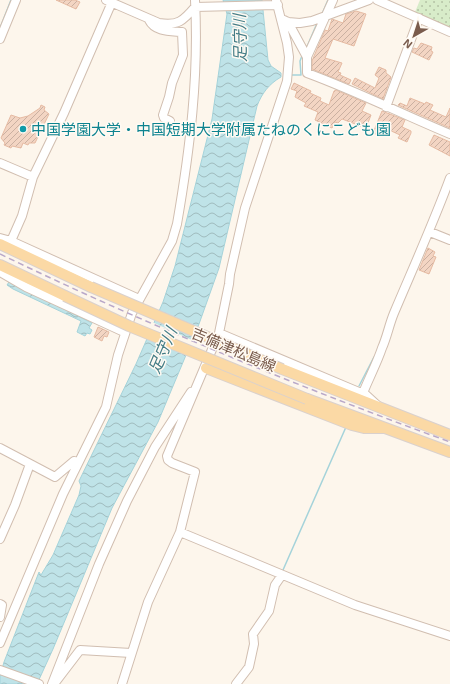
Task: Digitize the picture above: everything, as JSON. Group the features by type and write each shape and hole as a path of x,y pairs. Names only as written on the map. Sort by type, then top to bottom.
{"main road":[{"name":"吉備津松島線","path":"0,244 91,287 282,369 450,435"},
{"name":"吉備津松島線","path":"0,272 65,296 144,332 307,400 450,452"},
{"path":"206,368 352,425 364,428 384,428"}],"street":[{"path":"0,40 16,0"},
{"path":"305,54 333,0"},
{"path":"288,22 300,23 316,20 369,0"},
{"path":"377,0 450,32"},
{"path":"11,241 22,216 33,177 64,113 109,1 159,23 176,24 183,20 196,5 276,3 281,16 289,56 287,81 244,215 230,274 219,334 206,368 167,456 168,460 172,463 195,472 180,532 148,602 122,684"},
{"path":"0,643 46,532 78,462 106,407 124,332 138,299 172,241 177,224 195,100 196,5"},
{"path":"281,16 288,22 305,54 307,73 364,95 450,134"},
{"path":"149,18 152,25 157,28 165,31 182,32 183,56 172,83 163,114 164,118 170,120"},
{"path":"386,106 419,18"},
{"path":"0,163 33,177"},
{"path":"362,393 382,348 389,325 407,282 430,232 450,178"},
{"path":"430,232 450,240"},
{"path":"0,238 11,241 138,299"},
{"path":"0,272 26,287 124,332"},
{"path":"219,334 362,393 381,409"},
{"path":"53,684 99,564 127,501 155,447 201,379"},
{"path":"0,448 55,477 74,461 78,462"},
{"path":"0,539 15,506 30,464"},
{"path":"180,532 355,605 450,636"},
{"path":"236,684 249,667 253,649 253,634 269,611 275,585 282,575"},
{"path":"0,604 2,605 0,617"},
{"path":"53,684 80,650 131,653"},
{"path":"0,670 39,684"}],"green space":[{"path":"420,0 450,0 450,28 415,12"}],"water":[{"name":"足守川","path":"223,0 262,0 268,60 271,66 281,73 281,77 266,89 257,106 219,268 199,324 158,422 112,508 37,684 0,684 0,676 4,662 39,572 41,575 53,555 79,495 81,486 79,481 136,364 163,302 175,266 212,119 227,14"},
{"path":"9,282 92,323 89,328 92,330 90,334 87,333 85,336 77,332 81,321 13,289 7,285"}],"pier":[{"path":"152,322 194,341 191,348 149,329"}],"building":[{"path":"56,0 75,0 80,2 76,9"},
{"path":"356,11 366,14 354,46 333,39 325,58 342,63 338,72 341,73 340,75 351,80 349,84 312,69 312,61 325,30 328,31 332,19 343,23 346,14"},
{"path":"421,43 432,47 431,51 433,52 429,60 412,52 414,48 417,49"},
{"path":"379,67 386,70 386,73 391,77 383,99 352,84 355,78 375,88 379,78 375,75"},
{"path":"294,83 311,91 310,93 321,98 320,101 329,105 334,91 336,90 366,103 362,111 371,115 366,128 342,119 338,123 335,122 332,128 315,120 318,112 304,106 306,103 295,97 297,91 291,89"},
{"path":"410,98 425,104 426,102 433,105 430,110 446,117 450,108 450,128 398,105 400,103 407,106"},
{"name":"中国学園大学・中国短期大学附属たねのくにこども園","path":"41,105 45,107 44,110 49,114 35,143 29,143 28,145 23,143 21,148 12,146 11,148 4,145 5,143 1,138 11,115 20,118 28,116 40,108"},
{"path":"382,111 405,120 402,127 411,131 407,142 398,138 400,135 387,129 381,136 373,133"},
{"path":"434,135 450,142 450,156 429,145"},
{"path":"428,248 435,252 433,256 436,257 429,274 419,270"},
{"path":"98,327 109,332 107,337 104,336 102,341 94,337"}],"waterway":[{"path":"0,28 11,0"},
{"path":"322,14 328,0"},
{"path":"306,49 318,21"},
{"path":"291,75 301,75 300,61 302,56"},
{"path":"359,386 374,357"},
{"path":"283,570 346,427"}],"railway":[{"path":"0,254 55,280 223,354 279,377 450,442"}],"place":[{"name":"中国学園大学・中国短期大学附属たねのくにこども園","path":"23,129"}]}
